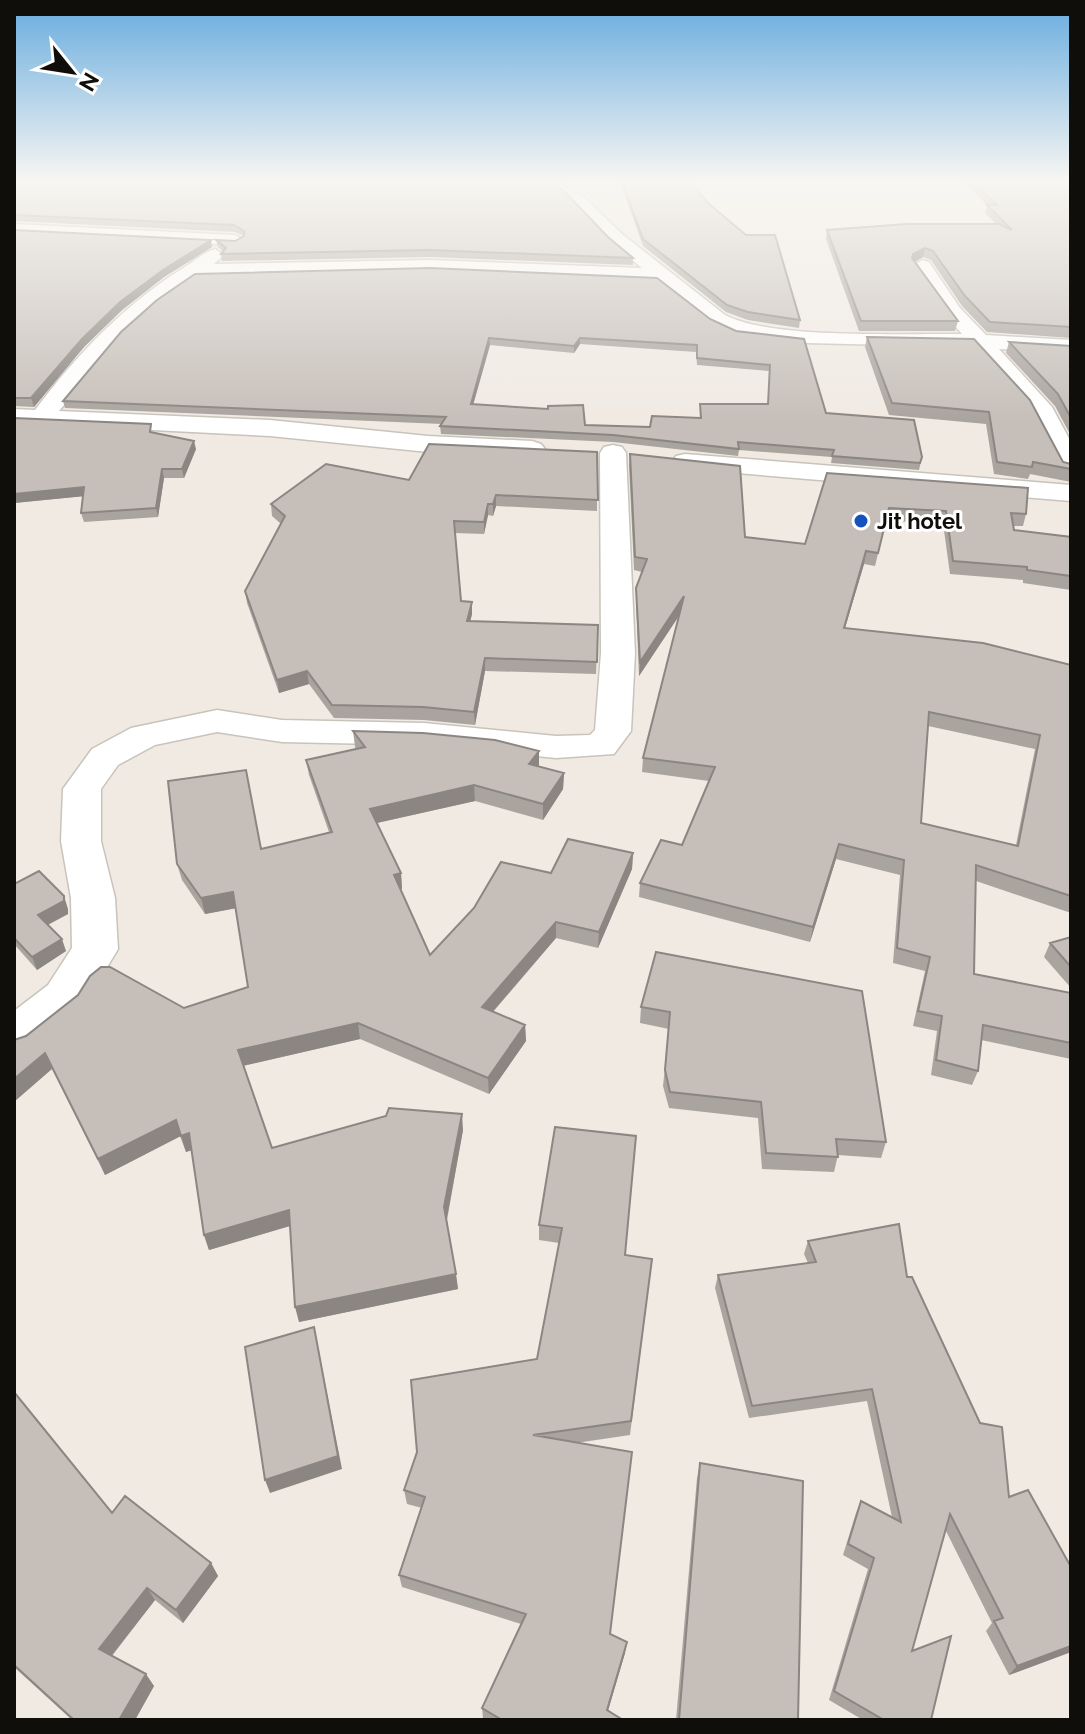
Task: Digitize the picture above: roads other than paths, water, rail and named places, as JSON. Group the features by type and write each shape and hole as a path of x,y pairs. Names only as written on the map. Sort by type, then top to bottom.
{"street":[{"path":"42,417 72,375 115,330 165,288 209,260"},
{"path":"645,260 718,319 737,329 806,337 982,341 1071,347"},
{"path":"194,271 468,266 605,270 667,276"},
{"path":"922,266 953,312 1040,407 1071,466"},
{"path":"14,416 270,428 428,444 551,450"},
{"path":"14,1037 65,997 95,949 93,898 81,841 82,789 105,757 144,736 217,721 282,731 424,734 556,747 601,746 613,731 623,455 1071,493"}],"place":[{"name":"Jit hotel","path":"861,521"}]}
